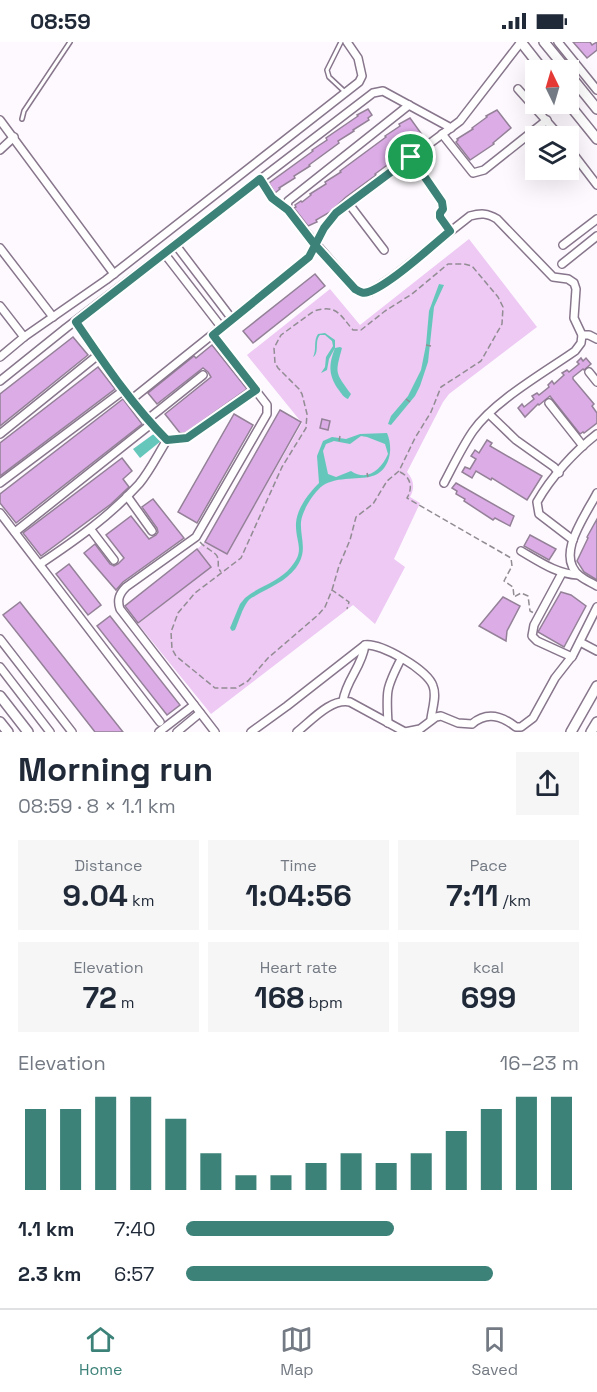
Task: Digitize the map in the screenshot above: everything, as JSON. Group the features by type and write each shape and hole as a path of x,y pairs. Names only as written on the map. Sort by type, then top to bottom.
{"street":[{"path":"0,357 24,337 114,274 359,82 362,76 358,58 348,42"},
{"path":"132,399 309,257 324,228 336,213 468,113 521,42 535,60"},
{"path":"544,42 558,60"},
{"path":"560,43 597,90"},
{"path":"579,86 597,109"},
{"path":"518,89 552,126"},
{"path":"0,381 373,93 383,91 451,128"},
{"path":"288,210 288,201 410,105"},
{"path":"577,114 597,139"},
{"path":"0,120 114,274"},
{"path":"442,134 473,172 478,173 547,120"},
{"path":"0,150 14,137"},
{"path":"411,157 442,202 443,209 440,217 450,231"},
{"path":"579,161 597,185"},
{"path":"260,179 272,198 288,210 315,245 355,289 362,293 370,291 394,276 470,216 480,213 497,219 553,277 568,279 574,283 576,289 574,318 582,335 581,343 575,351 489,414 473,431 444,483"},
{"path":"349,204 384,250"},
{"path":"563,245 597,219"},
{"path":"562,264 597,236"},
{"path":"175,244 232,319"},
{"path":"0,248 53,317"},
{"path":"164,253 222,328"},
{"path":"200,299 210,291"},
{"path":"1,309 24,337"},
{"path":"76,322 124,390 149,422 167,440"},
{"path":"213,335 267,405 267,414 196,537 126,587 120,593 118,603 120,609 215,732"},
{"path":"582,335 589,335 597,339"},
{"path":"0,434 98,355"},
{"path":"590,372 597,382"},
{"path":"15,532 204,375"},
{"path":"0,483 124,390"},
{"path":"167,440 187,438 256,390"},
{"path":"549,403 583,446"},
{"path":"489,414 516,440 559,473"},
{"path":"573,540 539,514 537,502 559,473 597,434"},
{"path":"40,564 91,530 127,496 141,482 167,440"},
{"path":"578,575 570,562 569,548 597,494"},
{"path":"127,496 152,531"},
{"path":"0,513 160,722"},
{"path":"91,530 114,560"},
{"path":"521,551 562,573 578,575 597,586"},
{"path":"562,573 534,625 532,636 537,641 572,657"},
{"path":"297,732 322,712 343,701 350,702 405,732 420,729 430,719 441,716 458,723 472,724 478,718 497,716 506,719 516,727 521,727 533,718 555,678 572,657 597,607"},
{"path":"0,639 72,732"},
{"path":"580,642 597,651"},
{"path":"251,732 290,705 365,645 373,644 426,675 433,686 434,695 430,719"},
{"path":"343,701 344,690 364,657 365,645"},
{"path":"388,723 387,688 401,659"},
{"path":"0,667 50,732"},
{"path":"571,732 597,686"},
{"path":"0,696 28,732"},
{"path":"159,732 194,705"},
{"path":"177,732 200,713"},
{"path":"0,722 8,732"},
{"path":"591,732 597,722"}],"lane":[{"path":"22,120 24,111 70,42"},
{"path":"341,42 327,70 329,77 346,92"}],"path":[{"path":"456,264 472,266 503,306 502,324 481,361 441,387 431,412 399,471 387,481 373,504 356,517 350,540 325,607 268,658 248,681 236,688 215,688 176,656 172,649 171,632 178,613 222,573 236,563 244,553 282,467 306,428 307,414 302,394 275,363 274,348 281,335 320,309 335,310 342,315 353,330 361,330 412,294 444,266 456,264"},
{"path":"426,345 431,346"},
{"path":"406,399 410,402"},
{"path":"339,441 340,436"},
{"path":"399,471 410,483 411,488 407,498 511,558 512,566 504,581 513,587 514,597"},
{"path":"367,473 368,477"},
{"path":"196,537 206,550 216,554 218,567 222,573"},
{"path":"332,590 350,602 347,609"},
{"path":"511,602 520,593 525,594 529,599 530,611 535,613"}],"shaded area":[{"path":"469,239 537,327 449,394 443,402 407,472 413,484 410,497 420,503 394,559 405,567 375,624 353,605 211,714 138,624 210,567 197,549 205,542 227,554 302,423 247,355 330,289 360,325"},
{"path":"439,284 444,285 434,307 428,362 420,386 415,396 391,425 388,424 391,416 408,396 421,370 429,311"},
{"path":"325,333 335,340 335,348 329,359 327,370 321,373 325,367 326,357 333,346 332,341 325,335 320,335 318,338 316,353 313,357 318,334"},
{"path":"335,348 342,348 338,372 351,394 348,399 338,389 331,374"},
{"path":"155,433 161,441 140,458 133,449"},
{"path":"387,433 390,453 386,466 376,475 329,482 318,490 307,505 302,518 303,547 296,568 282,581 249,600 235,630 232,631 230,628 245,598 281,576 298,556 297,517 304,501 319,483 317,456 323,441 332,437 346,439 360,434","holes":["361,436 385,444 388,454 382,465 368,475 351,471 336,477 328,474 323,451 326,444 334,441 350,444"]}],"building":[{"path":"573,42 590,42 592,45 597,42 597,50 587,58"},
{"path":"368,109 372,115 368,118 369,120 338,141 339,143 275,193 269,183 327,140 326,138"},
{"path":"497,110 511,128 494,144 470,160 456,142 457,139"},
{"path":"410,118 423,136 419,139 420,141 375,174 330,212 316,220 317,222 308,226 294,208 295,205 326,184 325,182 386,137 400,126 399,124"},
{"path":"315,274 325,286 253,343 243,331"},
{"path":"73,337 88,355 0,426 0,394"},
{"path":"212,345 247,389 185,433 180,433 165,414 211,377 208,372 203,368 157,404 148,393 194,356 196,358"},
{"path":"581,358 583,361 586,358 591,364 573,379 594,404 592,406 597,413 597,423 580,434 550,396 525,417 518,408 522,404 524,407 534,399 532,396 537,393 539,395 549,387 552,381 554,384 564,375 562,373 567,370 569,372 579,364 577,362"},
{"path":"98,367 115,389 0,476 0,443"},
{"path":"123,399 142,424 16,523 0,503 0,494"},
{"path":"280,410 301,422 227,554 205,542"},
{"path":"234,414 253,425 197,523 178,512"},
{"path":"322,419 330,421 328,430 320,428"},
{"path":"487,440 492,443 490,446 542,476 527,500 492,478 491,480 476,471 472,478 462,472 465,467 470,469 476,459 471,456 475,450 479,453"},
{"path":"122,458 132,471 123,479 129,487 111,504 41,556 23,533"},
{"path":"456,483 514,516 510,526 495,518 493,520 464,501 465,499 456,494 457,491 452,488"},
{"path":"153,499 184,538 123,582 116,590 84,553 95,544 110,564 114,566 118,564 124,558 106,535 131,516 149,539 156,535 157,528 142,507"},
{"path":"597,519 597,580 584,572 577,561"},
{"path":"530,535 556,549 549,560 524,546"},
{"path":"197,549 211,567 138,623 125,606"},
{"path":"69,564 101,605 88,615 56,574"},
{"path":"561,592 571,595 586,606 564,647 538,632"},
{"path":"503,597 520,606 507,631 506,641 479,626"},
{"path":"20,602 123,732 95,732 3,615"},
{"path":"110,616 180,705 167,715 97,626"}],"route":[{"path":"411,157 336,213 324,228 318,241 315,245 309,257 213,335 256,390 187,438 167,440 124,390 76,322 260,179 272,198 288,210 315,245 355,289 362,293 370,291 394,276 450,231 440,217 443,209 442,202 411,157"}]}
